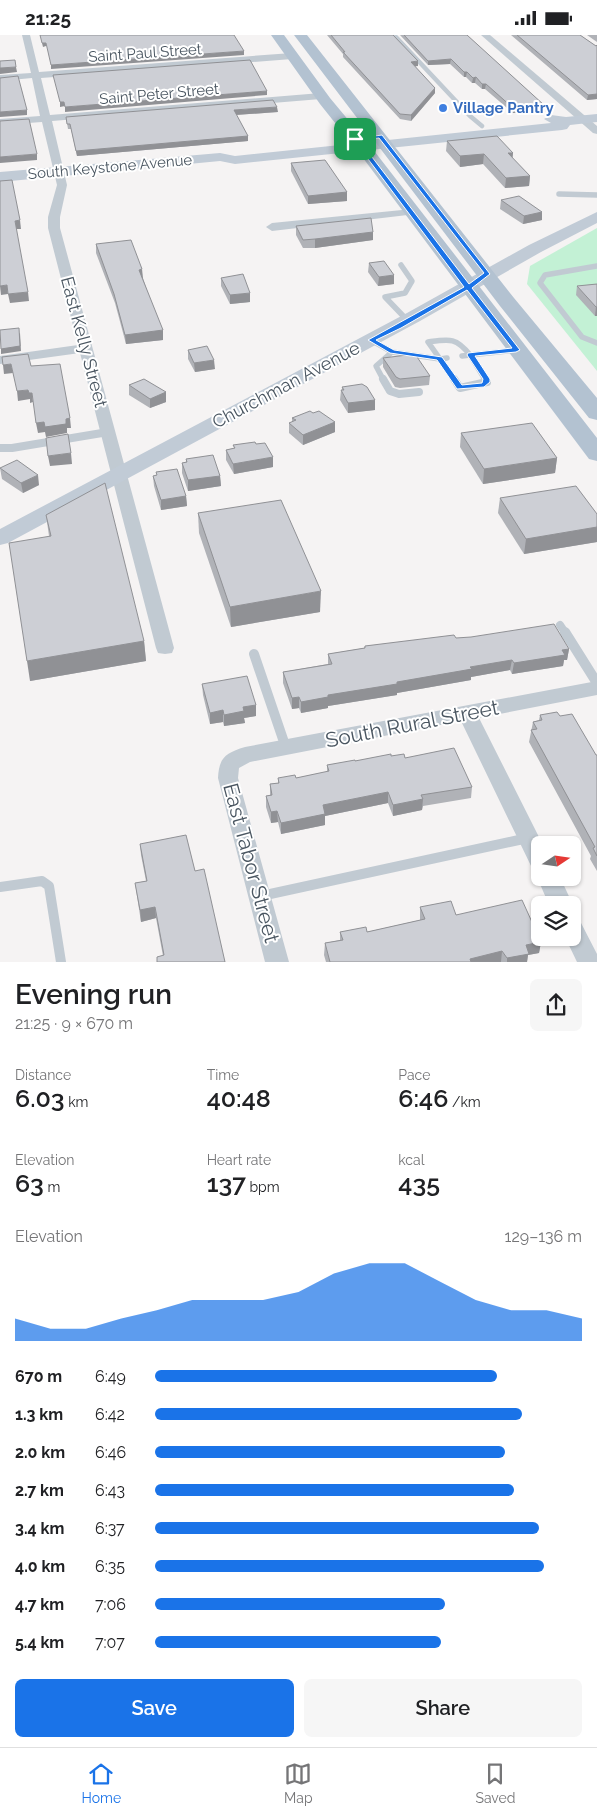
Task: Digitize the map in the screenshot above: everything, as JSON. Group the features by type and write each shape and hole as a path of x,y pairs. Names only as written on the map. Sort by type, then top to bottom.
{"main road":[{"path":"277,35 321,96 597,454"},
{"path":"300,35 507,302 597,413"},
{"name":"South Keystone Avenue","path":"0,177 220,157 235,160 482,126 554,119 566,121 590,118"},
{"name":"South Keystone Avenue","path":"383,140 562,126 566,121"},
{"name":"Churchman Avenue","path":"0,538 408,321 487,274 597,217"}],"street":[{"name":"East Kelly Street","path":"26,35 62,193 53,223 165,648"},
{"path":"485,35 590,118 597,131"},
{"name":"Saint Paul Street","path":"0,78 292,56"},
{"name":"Saint Peter Street","path":"0,122 321,96"},
{"path":"272,227 412,213"},
{"path":"0,359 85,348"},
{"name":"South Rural Street","path":"229,764 245,755 597,689"},
{"path":"467,713 531,844"},
{"name":"East Tabor Street","path":"229,764 228,778 277,962"},
{"path":"581,946 589,962"}],"lane":[{"path":"394,35 470,116 482,126"},
{"path":"559,194 597,195"},
{"path":"401,265 412,281 406,293 385,297 408,321"},
{"path":"597,267 545,275 540,283 582,337 597,343"},
{"path":"450,339 457,340 465,347 487,382 457,389 455,376 438,350 428,342 450,339"},
{"path":"371,340 392,351 443,358"},
{"path":"456,348 465,347"},
{"path":"462,356 516,350"},
{"path":"392,351 376,367 390,391 399,394 419,393"},
{"path":"467,364 476,363"},
{"path":"474,374 482,373"},
{"path":"0,448 108,433"},
{"path":"560,625 597,683"},
{"path":"254,654 286,747"},
{"path":"260,897 528,838"},
{"path":"0,887 42,881 49,886 61,962"}],"green space":[{"path":"597,228 597,371 527,284 530,266"}],"building":[{"path":"40,35 234,35 244,51 51,65 46,43 42,43"},
{"path":"331,35 393,35 418,61 411,62 435,88 411,115 400,114 343,52 345,52"},
{"path":"404,35 467,35 544,105 513,108 486,84 482,84 476,77 473,78 467,72 464,72 451,59 428,61"},
{"path":"517,35 580,35 597,45 597,94 588,95"},
{"path":"15,60 16,67 0,68 0,61"},
{"path":"250,60 267,91 65,107 64,102 60,102 53,75"},
{"path":"18,76 27,110 0,112 0,78"},
{"path":"273,100 277,107 234,110 248,136 76,151 70,124 67,124 66,117"},
{"path":"29,119 37,154 0,157 0,121"},
{"path":"497,136 513,153 508,153 530,176 506,178 484,154 460,156 447,141"},
{"path":"325,160 347,192 308,196 291,163"},
{"path":"12,180 20,220 15,221 28,292 8,294 7,285 0,286 0,181"},
{"path":"519,196 542,212 524,216 501,200"},
{"path":"371,218 373,232 315,239 303,240 296,226"},
{"path":"131,240 142,269 139,270 163,330 125,335 114,294 96,244"},
{"path":"384,261 394,275 379,277 369,263"},
{"path":"243,274 250,293 230,295 221,278"},
{"path":"597,284 597,307 596,307 577,286"},
{"path":"19,328 20,346 1,349 0,330"},
{"path":"207,346 214,360 194,363 188,350"},
{"path":"28,354 31,366 60,364 70,418 66,419 66,424 45,427 44,422 36,423 32,393 29,393 28,390 17,391 11,364 3,365 2,357"},
{"path":"415,354 430,376 400,379 396,377 383,358"},
{"path":"144,379 166,392 150,399 129,385"},
{"path":"362,384 367,387 375,400 348,403 341,390 344,390 342,387"},
{"path":"310,411 313,413 319,411 335,422 303,435 289,423 296,420 292,418"},
{"path":"532,423 557,458 484,469 461,433"},
{"path":"68,434 71,453 48,456 46,438"},
{"path":"255,442 256,444 265,443 273,457 233,464 226,450 235,448 233,445"},
{"path":"213,455 220,476 188,480 182,463 187,462 186,459"},
{"path":"17,460 38,475 21,483 0,468"},
{"path":"177,469 186,496 161,500 153,476 157,475 156,472"},
{"path":"105,483 144,641 27,661 9,543 51,536 46,515"},
{"path":"576,486 597,514 597,527 526,539 500,498"},
{"path":"281,500 321,591 230,607 198,513"},
{"path":"554,624 569,649 562,650 565,655 514,663 512,660 470,667 472,669 328,695 328,697 301,702 299,697 292,698 283,672 332,664 328,654 365,648 365,646 454,635 456,638 471,637"},
{"path":"247,676 256,705 243,707 244,711 224,715 223,710 210,713 202,684"},
{"path":"557,712 560,716 572,714 597,755 597,856 593,848 595,847 531,730 537,729 533,722 542,720 540,715"},
{"path":"454,748 472,787 421,795 423,799 393,805 388,792 323,805 325,814 281,823 277,811 271,812 266,796 272,795 270,784 279,783 278,778 295,775 296,778 329,771 327,765 391,754 391,756 404,754 405,758"},
{"path":"186,835 195,871 204,869 225,962 157,962 157,957 164,955 155,907 140,910 135,883 147,881 140,844"},
{"path":"522,900 531,920 531,944 526,945 529,954 507,958 502,951 470,959 471,962 330,962 325,943 343,940 340,932 366,927 367,932 425,919 420,907 451,901 456,915"}],"place":[{"name":"Village Pantry","path":"443,108"}],"route":[{"path":"355,139 380,136 487,274 468,287 516,350 470,355 487,379 487,382 484,384 460,388 440,359 392,351 371,340 399,327 468,287 355,139"}]}
